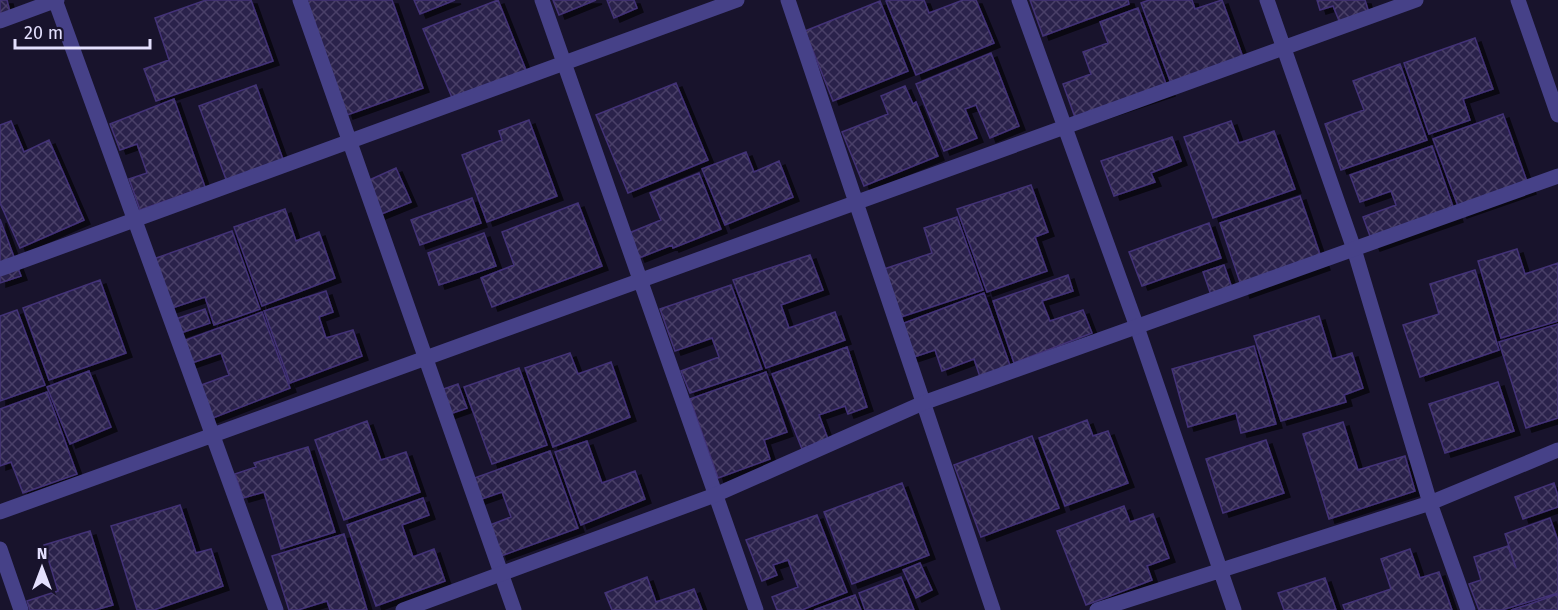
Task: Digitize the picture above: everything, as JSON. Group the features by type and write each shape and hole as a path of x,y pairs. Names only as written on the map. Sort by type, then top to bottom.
{"street":[{"path":"0,21 56,0 276,610"},
{"path":"300,0 514,610"},
{"path":"542,0 756,610"},
{"path":"0,268 737,0"},
{"path":"788,0 993,610"},
{"path":"1019,0 1137,327 1234,610"},
{"path":"1267,0 1353,249 1430,503 1468,610"},
{"path":"0,512 1416,0"},
{"path":"1518,0 1558,115"},
{"path":"403,610 715,495 923,403 1558,176"},
{"path":"1097,610 1430,503 1558,450"},
{"path":"0,549 21,610"}],"building":[{"path":"0,0 7,0 11,16 0,19"},
{"path":"206,0 251,0 273,61 156,101 144,69 169,60 155,18"},
{"path":"306,0 392,0 423,88 347,115"},
{"path":"414,0 455,0 420,14"},
{"path":"498,0 526,70 453,100 423,29"},
{"path":"553,0 596,0 559,15"},
{"path":"607,0 634,0 637,8 614,18"},
{"path":"924,0 929,13 963,0 976,0 994,43 916,75 886,1"},
{"path":"1030,0 1128,0 1129,4 1043,36"},
{"path":"1149,0 1192,0 1195,9 1222,0 1244,60 1172,86 1141,3"},
{"path":"1317,0 1365,0 1369,13 1340,23 1333,6 1320,10"},
{"path":"880,1 908,71 833,101 805,31"},
{"path":"1138,8 1169,92 1077,123 1063,84 1091,74 1083,52 1108,43 1100,22"},
{"path":"1475,38 1493,89 1463,99 1470,120 1429,134 1404,63"},
{"path":"991,53 1019,126 990,138 976,105 965,109 977,138 944,151 916,84"},
{"path":"1400,64 1427,140 1341,170 1325,124 1364,110 1353,81"},
{"path":"676,83 708,160 628,193 596,115"},
{"path":"256,85 284,162 227,182 199,106"},
{"path":"905,86 913,104 916,102 938,156 864,186 842,132 888,114 881,96"},
{"path":"174,99 205,187 140,210 129,179 147,173 137,144 120,150 110,124"},
{"path":"1503,114 1530,190 1461,214 1433,139"},
{"path":"529,120 557,196 487,222 462,155 502,140 499,131"},
{"path":"11,121 24,152 49,140 84,220 20,248 0,203 0,125"},
{"path":"1231,121 1239,143 1274,131 1295,189 1213,218 1184,137"},
{"path":"1172,137 1181,161 1151,173 1155,182 1114,196 1101,161"},
{"path":"1432,146 1457,218 1374,247 1363,217 1396,205 1391,191 1360,202 1350,175"},
{"path":"746,152 754,172 779,161 793,197 725,225 702,169"},
{"path":"396,168 411,202 379,215 365,182"},
{"path":"699,173 721,229 673,248 672,245 639,258 629,233 661,220 650,193"},
{"path":"1031,185 1048,232 1035,237 1047,271 987,292 957,209"},
{"path":"1300,196 1324,266 1244,294 1220,223"},
{"path":"472,198 481,223 420,245 411,220"},
{"path":"578,203 602,266 492,307 481,278 514,265 502,232"},
{"path":"285,209 296,241 319,232 335,278 262,306 234,227"},
{"path":"957,217 983,290 898,318 881,270 932,253 924,228"},
{"path":"0,219 21,276 0,283"},
{"path":"1209,223 1221,258 1142,286 1129,252"},
{"path":"232,231 260,309 214,325 205,297 166,310 148,261"},
{"path":"484,233 496,266 439,285 428,253"},
{"path":"1517,249 1525,274 1558,263 1558,321 1501,338 1478,261"},
{"path":"810,255 823,290 781,305 789,328 835,312 845,340 766,368 733,280"},
{"path":"1224,265 1232,288 1211,295 1203,272"},
{"path":"1475,270 1499,350 1420,377 1403,325 1439,314 1430,284"},
{"path":"1068,275 1073,291 1042,301 1050,321 1083,310 1092,333 1014,363 993,301"},
{"path":"100,280 126,353 49,380 23,308"},
{"path":"731,285 762,369 690,393 681,371 719,357 712,338 675,351 660,309"},
{"path":"326,291 333,312 319,317 326,338 353,330 362,356 290,383 264,311"},
{"path":"984,293 1011,368 981,380 974,359 942,371 935,350 911,358 899,325"},
{"path":"205,309 210,323 175,335 170,321"},
{"path":"17,310 45,385 0,401 0,316"},
{"path":"262,312 290,388 205,421 193,388 229,375 221,353 183,366 175,344"},
{"path":"1319,316 1332,359 1352,353 1363,388 1344,395 1346,402 1281,421 1254,336"},
{"path":"1558,324 1558,418 1526,428 1499,342"},
{"path":"1254,346 1276,424 1241,433 1236,413 1188,427 1172,369"},
{"path":"847,347 867,407 848,414 845,406 819,415 828,439 802,449 772,374"},
{"path":"570,353 578,374 611,362 630,417 553,447 525,368"},
{"path":"519,368 547,445 492,464 464,387"},
{"path":"89,371 111,427 70,444 47,387"},
{"path":"766,372 787,432 764,440 770,459 718,478 690,399"},
{"path":"1498,382 1514,431 1445,453 1429,404"},
{"path":"458,384 467,408 447,415 438,391"},
{"path":"47,392 77,474 23,493 11,462 0,466 0,409"},
{"path":"1087,420 1093,436 1108,431 1128,483 1065,506 1039,438"},
{"path":"367,421 381,460 406,452 420,492 344,520 315,440"},
{"path":"1343,422 1358,470 1405,456 1415,491 1329,519 1303,434"},
{"path":"1032,436 1059,508 981,537 954,465"},
{"path":"1266,440 1284,493 1223,513 1206,459"},
{"path":"587,441 602,483 635,471 645,499 581,525 555,452"},
{"path":"308,447 335,532 281,549 264,492 243,498 235,474 256,467 254,463"},
{"path":"550,451 578,528 501,556 490,525 511,517 502,492 476,501 469,480"},
{"path":"902,483 929,555 852,584 824,512"},
{"path":"1554,483 1558,496 1558,507 1523,519 1515,497"},
{"path":"423,498 429,515 402,525 413,557 434,549 445,581 376,606 347,525"},
{"path":"180,505 196,553 211,549 223,586 154,610 137,610 111,526"},
{"path":"1124,506 1130,522 1153,514 1169,558 1147,566 1152,580 1086,605 1057,531"},
{"path":"817,515 847,592 802,610 777,610 772,597 798,587 788,560 773,565 777,575 762,581 746,540"},
{"path":"1550,518 1558,541 1558,593 1502,610 1479,610 1469,584 1481,580 1474,557 1508,546 1516,568 1505,534"},
{"path":"90,531 113,605 95,610 30,610 27,601 58,591 44,545"},
{"path":"344,534 367,610 330,610 327,601 298,610 289,610 272,556"},
{"path":"1410,549 1420,578 1439,572 1452,610 1345,610 1343,605 1391,589 1381,559"},
{"path":"920,563 932,590 916,598 903,570"},
{"path":"647,577 656,602 694,589 702,610 612,610 605,593"},
{"path":"901,577 914,610 865,610 859,593"},
{"path":"1325,578 1336,610 1284,610 1278,593"},
{"path":"1558,594 1558,610 1511,610 1527,605"},
{"path":"855,595 861,610 814,610"}]}
